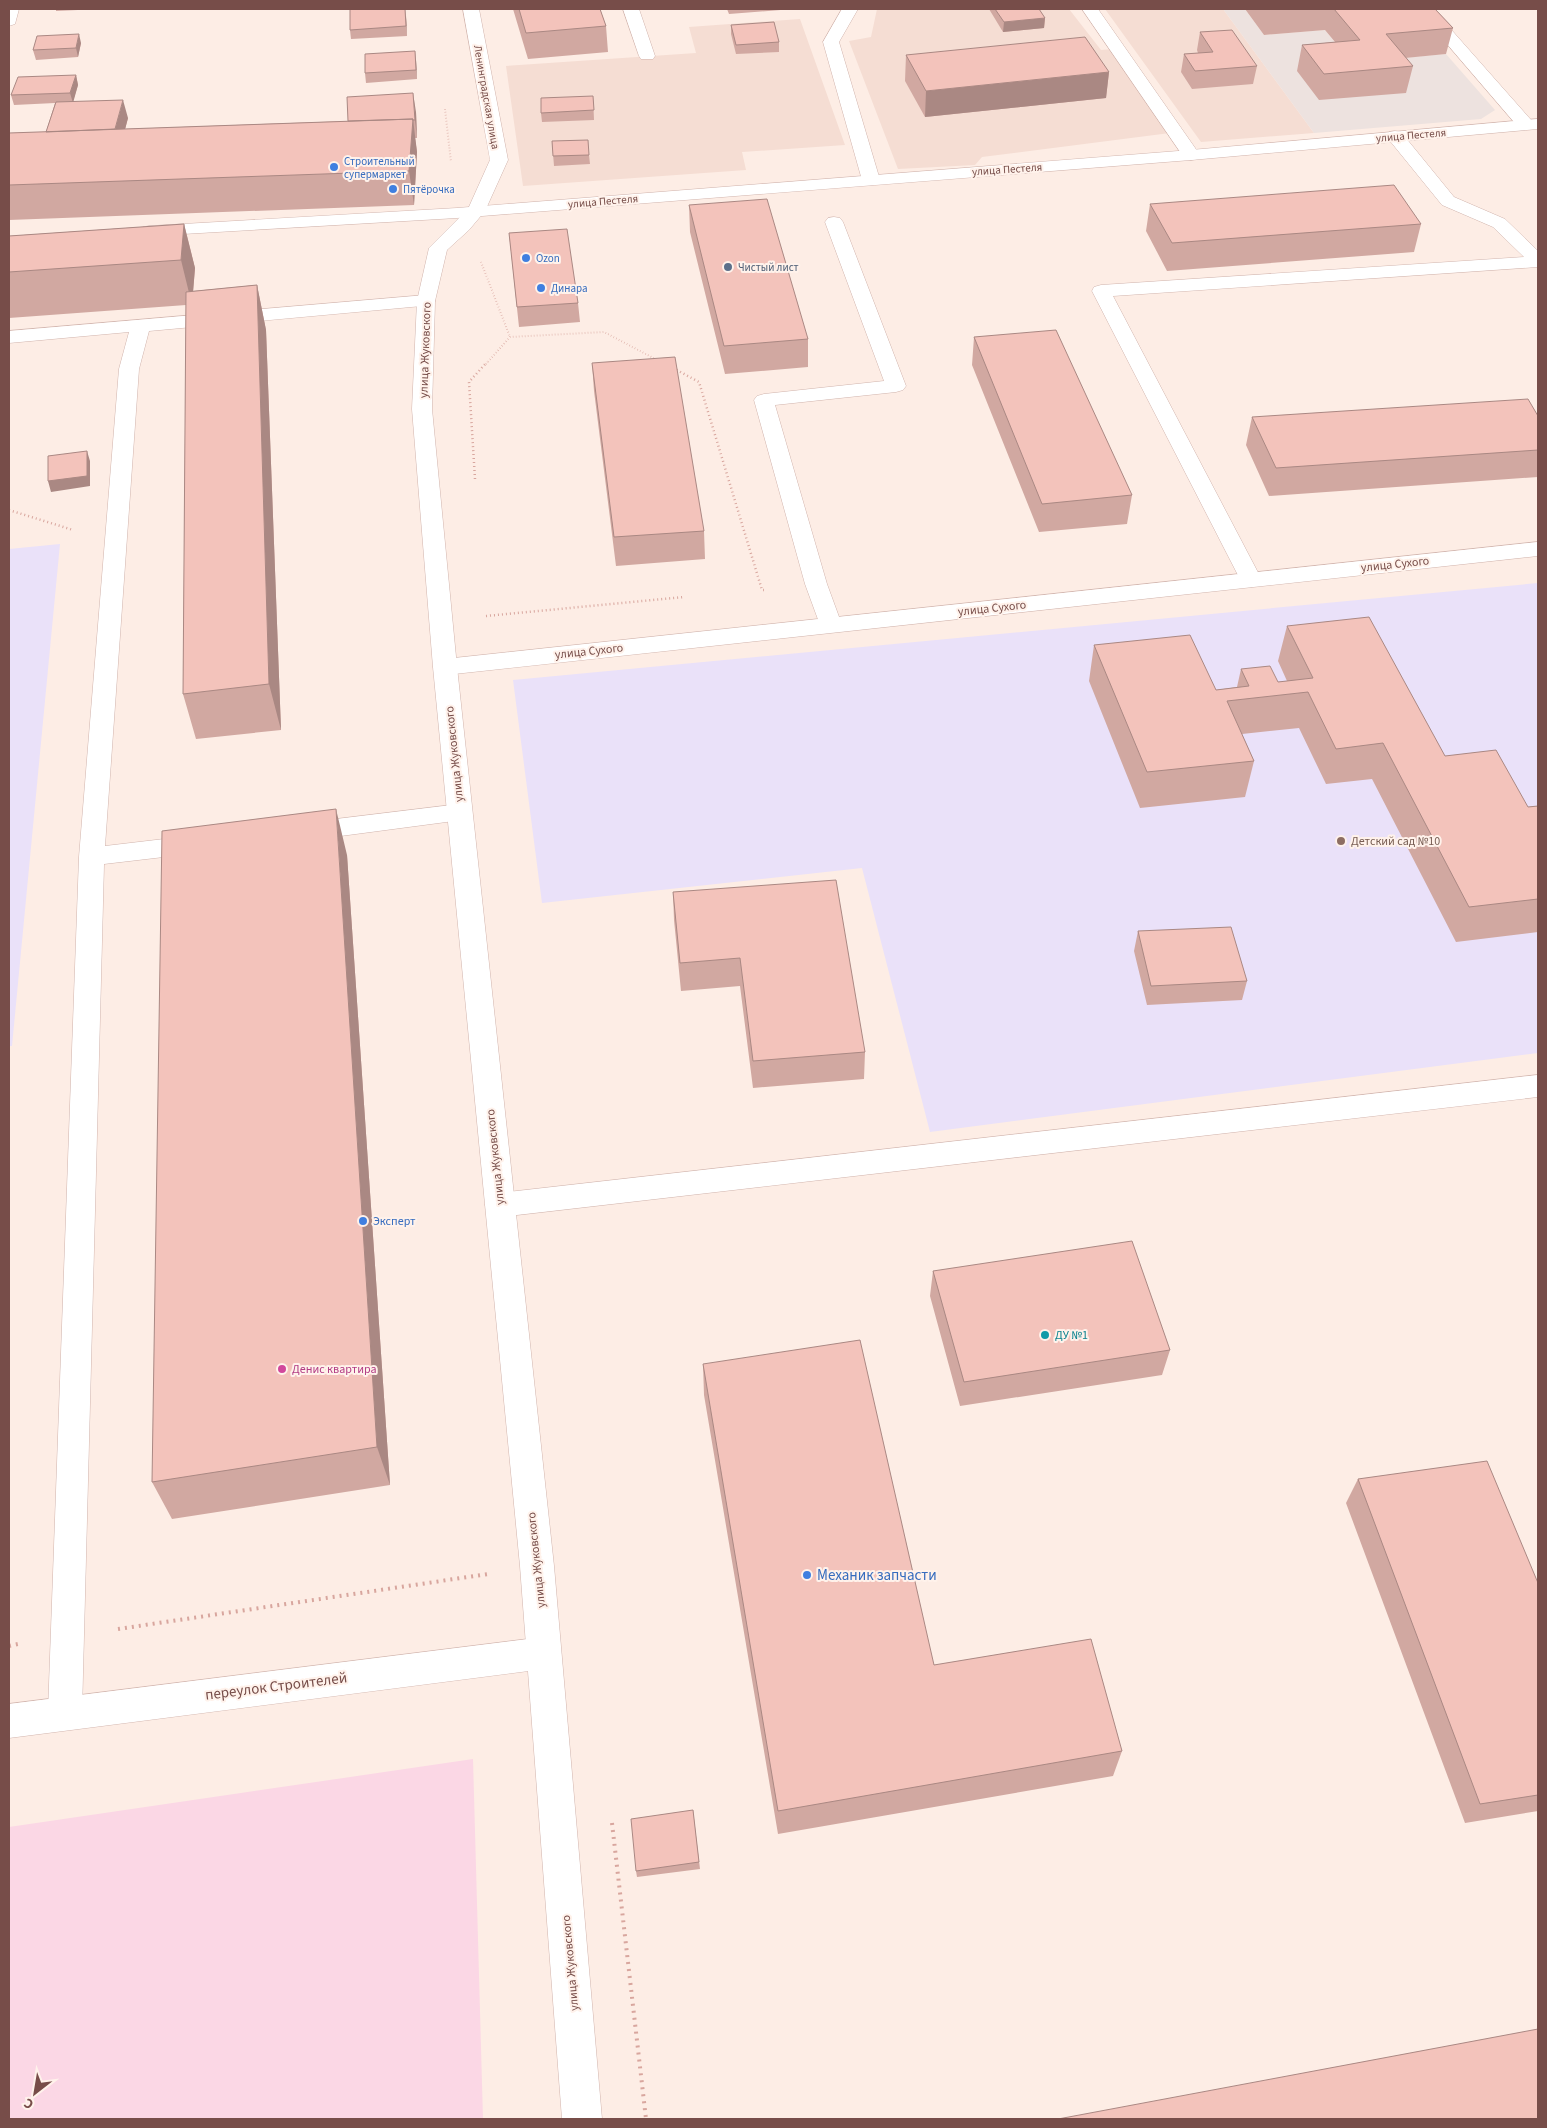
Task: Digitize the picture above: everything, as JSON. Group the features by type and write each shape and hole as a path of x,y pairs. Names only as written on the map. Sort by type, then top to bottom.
{"street":[{"path":"9,21 12,9"},
{"name":"Ленинградская улица","path":"471,9 499,160 476,211"},
{"path":"631,9 647,56"},
{"path":"850,9 831,42 871,180"},
{"path":"1090,9 1191,155"},
{"path":"1425,9 1532,125"},
{"name":"улица Пестеля","path":"128,232 476,211 1191,155 1532,125"},
{"path":"1395,136 1448,201 1499,223 1538,262"},
{"name":"улица Жуковского","path":"476,211 463,226 438,248 426,300 422,409 460,814 536,1566 582,2119"},
{"path":"831,625 816,584 764,400 896,386 834,222"},
{"path":"1251,580 1101,292 1538,262"},
{"path":"9,338 426,300"},
{"path":"65,1712 92,857 129,369 140,327"},
{"name":"улица Сухого","path":"446,667 1538,549"},
{"path":"276,835 460,814"},
{"path":"92,857 227,841"},
{"path":"500,1205 1538,1086"},
{"name":"переулок Строителей","path":"9,1721 65,1712 544,1653"}],"path":[{"path":"475,480 469,382 510,337 604,332 664,364"},
{"path":"673,368 699,382 762,590"},
{"path":"9,510 117,544"},
{"path":"752,591 816,584"},
{"path":"485,662 483,617 692,597"},
{"path":"9,1646 536,1566"},
{"path":"611,1814 646,2119"}],"shaded area":[{"path":"877,9 1069,9 1101,50 1113,49 1170,133 982,157 975,165 898,169 849,41 871,37"},
{"path":"1105,9 1223,9 1314,133 1201,142"},
{"path":"1223,9 1245,9 1264,35 1325,30 1354,66 1380,60 1446,54 1495,110 1481,119 1314,133"},
{"path":"800,19 845,145 742,152 746,170 523,186 506,66 696,53 689,27"},
{"path":"60,544 12,1046 9,1046 9,549"},
{"path":"1538,583 1538,1053 930,1132 862,868 542,903 513,680"},
{"path":"473,1759 483,2119 9,2119 9,1827"}],"building":[{"path":"350,9 405,9 406,26 350,30"},
{"path":"519,9 600,9 606,26 526,33"},
{"path":"995,9 1039,9 1045,18 1004,22"},
{"path":"1334,9 1435,9 1453,28 1386,34 1413,66 1324,74 1302,45 1360,40"},
{"path":"774,22 779,42 736,45 731,25"},
{"path":"1232,30 1257,66 1195,71 1184,54 1213,52 1200,32"},
{"path":"79,34 76,48 33,50 37,36"},
{"path":"1085,37 1109,72 926,91 906,55"},
{"path":"415,51 416,70 365,73 365,54"},
{"path":"76,75 70,93 11,95 18,77"},
{"path":"413,93 415,120 348,121 347,97"},
{"path":"593,96 594,110 541,113 541,98"},
{"path":"123,100 115,129 46,132 56,102"},
{"path":"413,119 409,171 9,185 9,133"},
{"path":"588,140 589,155 553,156 552,141"},
{"path":"1394,185 1421,224 1172,243 1150,204"},
{"path":"767,199 808,339 724,346 689,205"},
{"path":"184,224 181,260 9,272 9,236"},
{"path":"567,229 578,303 517,307 509,233"},
{"path":"257,285 269,684 183,694 186,292"},
{"path":"1056,330 1132,495 1042,504 974,337"},
{"path":"675,357 704,531 614,537 592,363"},
{"path":"1528,399 1538,416 1538,450 1276,468 1252,417"},
{"path":"87,451 87,476 48,481 48,456"},
{"path":"1369,617 1445,756 1496,750 1528,807 1538,806 1538,899 1469,907 1383,743 1336,749 1308,692 1227,701 1254,761 1147,772 1094,645 1190,635 1216,690 1249,686 1241,669 1270,666 1278,682 1313,678 1287,626"},
{"path":"336,809 377,1447 152,1482 162,831"},
{"path":"836,880 865,1052 753,1061 740,958 680,963 673,892"},
{"path":"1231,927 1247,981 1151,986 1138,931"},
{"name":"ДУ №1","path":"1132,1241 1170,1350 964,1382 933,1271"},
{"path":"860,1340 934,1665 1091,1639 1122,1751 778,1811 703,1364"},
{"path":"1487,1461 1538,1583 1538,1795 1480,1804 1358,1479"},
{"path":"693,1810 699,1862 636,1871 631,1819"},
{"path":"1538,2029 1538,2119 1058,2119"}],"place":[{"name":"Строительный супермаркет","path":"334,167"},
{"name":"Пятёрочка","path":"393,189"},
{"name":"Ozon","path":"526,258"},
{"name":"Чистый лист","path":"728,267"},
{"name":"Динара","path":"541,288"},
{"name":"Детский сад №10","path":"1341,841"},
{"name":"Эксперт","path":"363,1221"},
{"name":"ДУ №1","path":"1045,1335"},
{"name":"Денис квартира","path":"282,1369"},
{"name":"Механик запчасти","path":"807,1575"}]}
